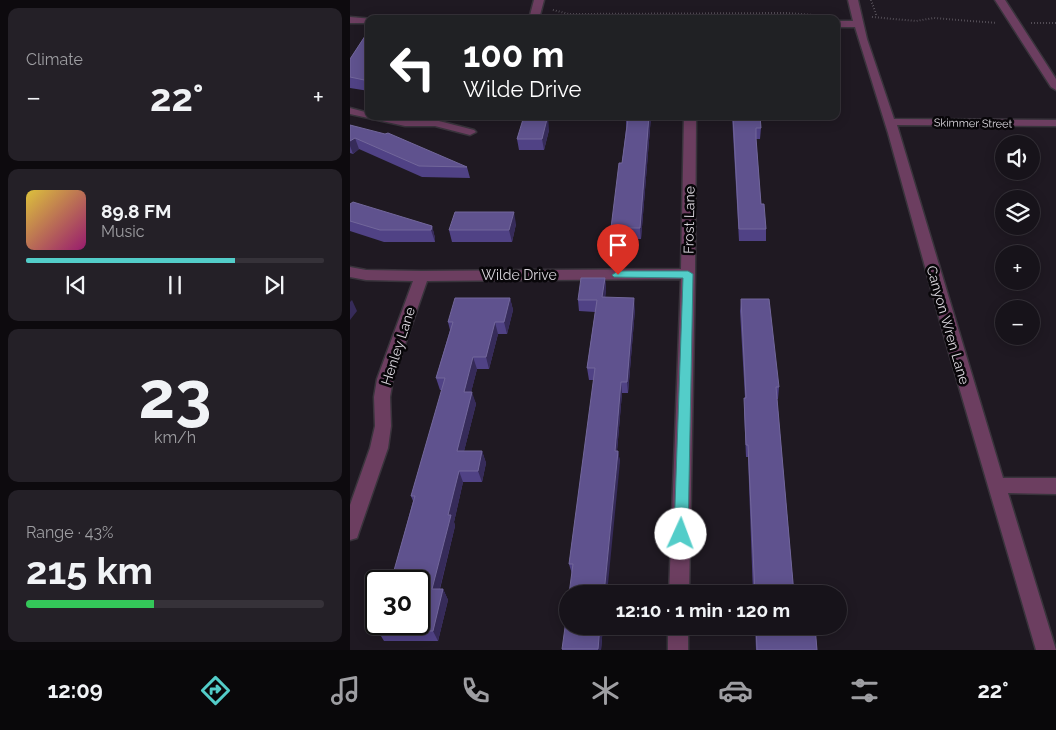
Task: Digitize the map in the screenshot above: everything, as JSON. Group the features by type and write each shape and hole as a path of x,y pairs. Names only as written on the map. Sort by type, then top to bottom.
{"street":[{"name":"Canyon Wren Lane","path":"853,0 857,20 891,122 940,299 1046,650"},
{"path":"1000,0 1056,87"},
{"path":"350,20 365,20"},
{"path":"840,23 857,20"},
{"path":"350,111 365,115"},
{"path":"390,120 405,123 435,124 470,132"},
{"name":"Frost Lane","path":"679,585 688,274 690,120"},
{"name":"Skimmer Street","path":"891,122 1056,123"},
{"name":"Wilde Drive","path":"350,272 366,275 422,276 688,274"},
{"name":"Henley Lane","path":"350,532 379,448 383,426 382,397 385,379 422,276"},
{"path":"996,485 1056,486"},
{"path":"678,635 678,650"}],"path":[{"path":"871,0 878,17"},
{"path":"538,4 569,14 788,13 808,15"},
{"path":"840,18 857,20 878,17 916,21 934,18 968,22 1056,23"}],"building":[{"path":"365,36 365,80 350,77 350,59"},
{"path":"523,120 547,120 542,139 517,139"},
{"path":"628,120 649,120 640,228 611,228 619,163 622,163"},
{"path":"733,120 760,120 761,128 756,128 756,138 761,204 764,204 766,229 739,229"},
{"path":"350,125 385,134 388,133 467,167 419,166 355,138 350,141"},
{"path":"353,202 432,226 431,230 380,230 350,221 350,204"},
{"path":"455,212 514,212 509,230 449,230"},
{"path":"581,278 605,278 602,297 634,298 627,382 621,382 615,451 618,451 605,585 570,585 573,564 569,564 595,368 587,368 597,300 578,300"},
{"path":"455,298 510,298 504,322 495,322 486,357 473,357 464,392 472,392 457,451 482,451 478,471 459,471 448,515 451,515 432,589 443,589 433,631 430,631 430,570 394,570 415,496 411,496 445,378 436,378 453,322 448,322"},
{"path":"741,299 769,299 779,387 776,387 793,585 755,585 748,445 746,445 744,398 746,398"},
{"path":"564,635 599,635 598,649 562,649"},
{"path":"756,635 816,635 817,650 757,650"}],"route":[{"path":"618,275 688,274 681,534"}]}
